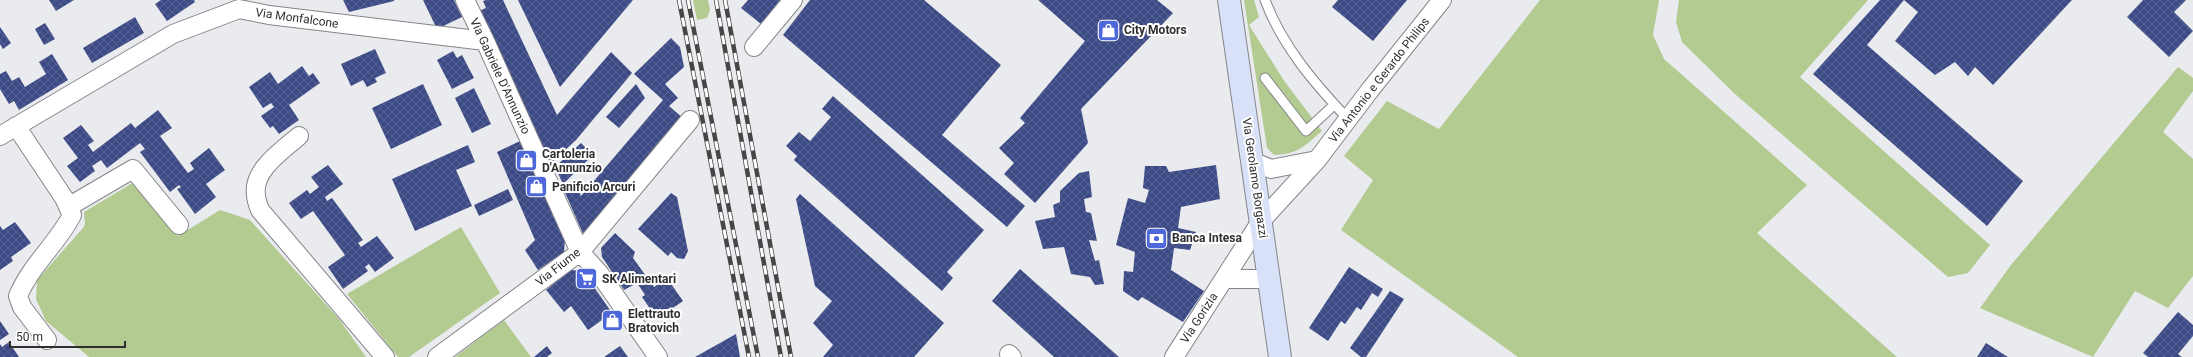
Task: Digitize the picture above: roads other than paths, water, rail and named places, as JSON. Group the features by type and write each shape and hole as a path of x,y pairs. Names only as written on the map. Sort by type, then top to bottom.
{"main road":[{"name":"Via Gerolamo Borgazzi","path":"1229,0 1254,162 1280,357"}],"street":[{"name":"Via Gabriele D'Annunzio","path":"465,0 580,252 599,273 658,357"},
{"path":"754,46 793,0"},
{"name":"Via Antonio e Gerardo Philips","path":"1261,221 1317,160 1442,0"},
{"name":"Via Monfalcone","path":"0,136 173,34 236,5 277,16 485,41"},
{"name":"Via Fiume","path":"437,357 580,252 690,120"},
{"path":"16,126 68,207 72,216 63,233 41,257 23,283 18,296 22,307 47,340"},
{"path":"299,136 269,163 259,178 255,194 260,210 385,357"},
{"path":"1254,162 1271,169 1317,160"},
{"path":"68,207 133,169 179,225"},
{"name":"Via Gorizia","path":"1174,357 1261,221"},
{"name":"Via Gorizia","path":"1224,279 1269,279"}],"lane":[{"path":"1265,0 1272,18 1314,83 1348,119"},
{"path":"1265,78 1306,131 1334,105"}],"railway":[{"path":"679,0 749,357"},
{"path":"688,0 758,357"},
{"path":"716,0 781,357"},
{"path":"725,0 791,357"}],"place":[{"name":"City Motors","path":"1108,30"},
{"name":"Cartoleria D'Annunzio","path":"526,161"},
{"name":"Panificio Arcuri","path":"537,187"},
{"name":"Banca Intesa","path":"1156,238"},
{"name":"SK Alimentari","path":"586,279"},
{"name":"Elettrauto Bratovich","path":"613,321"}]}
